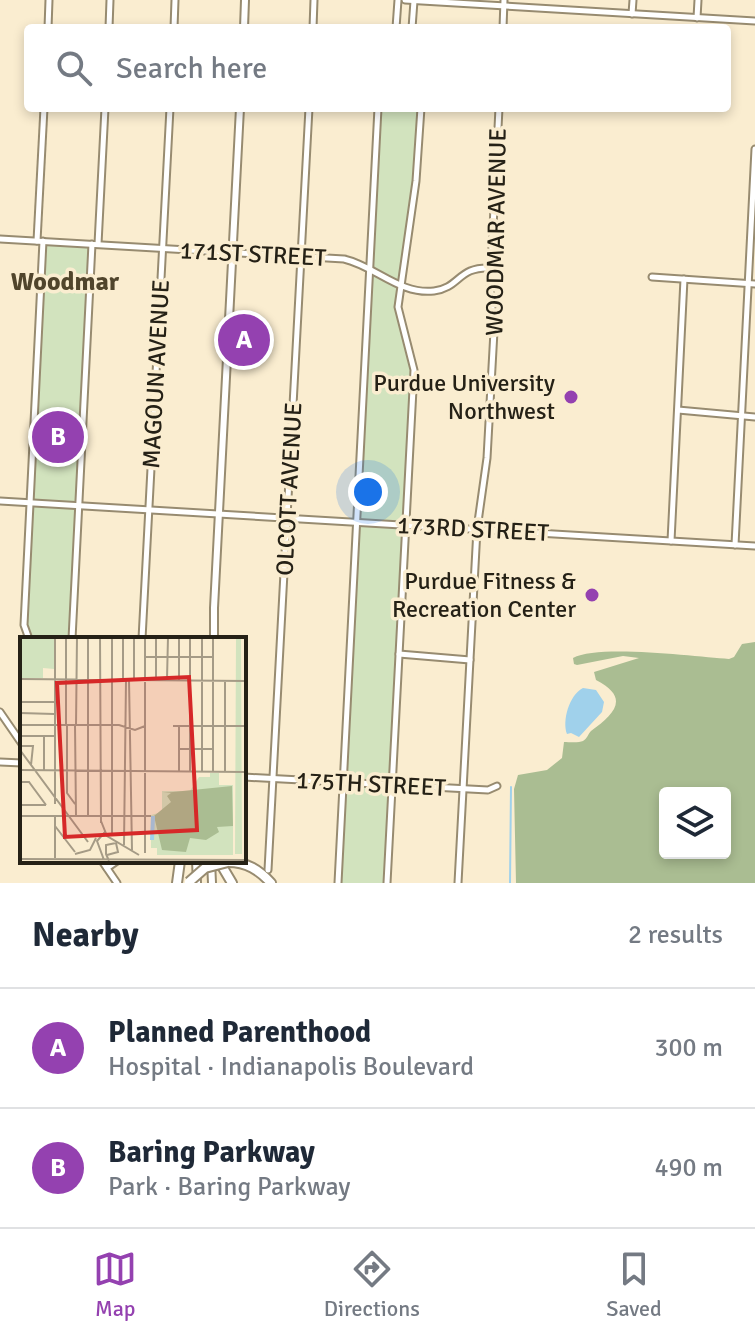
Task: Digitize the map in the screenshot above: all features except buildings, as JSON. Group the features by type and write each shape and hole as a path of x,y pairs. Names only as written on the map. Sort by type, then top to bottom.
{"highway":[{"path":"177,883 180,863"},
{"path":"220,863 232,883"},
{"path":"189,883 205,868 224,863"},
{"path":"242,863 257,869 271,883"}],"main road":[{"path":"244,24 245,0"},
{"path":"212,637 240,112"},
{"path":"196,863 197,883"}],"street":[{"path":"48,24 49,0"},
{"path":"109,24 110,0"},
{"path":"174,24 175,0"},
{"path":"313,24 314,0"},
{"path":"396,24 398,0"},
{"path":"405,0 504,3 568,10 755,21"},
{"path":"568,10 569,0"},
{"path":"632,14 633,0"},
{"path":"697,18 698,0"},
{"path":"412,24 414,1"},
{"path":"503,24 504,3"},
{"path":"28,637 24,625 44,112"},
{"path":"72,637 105,112"},
{"name":"MAGOUN AVENUE","path":"142,637 170,112"},
{"name":"OLCOTT AVENUE","path":"268,870 309,112"},
{"path":"338,883 378,112"},
{"path":"387,883 414,370 398,307 416,181 421,112"},
{"name":"WOODMAR AVENUE","path":"458,883 477,529 487,458 491,390 494,331 490,296 499,112"},
{"path":"735,545 752,283 755,151"},
{"name":"171ST STREET","path":"0,239 344,259 370,268 400,285 432,291 446,288 471,269 491,268"},
{"path":"652,277 752,283"},
{"path":"671,541 684,279"},
{"path":"678,410 755,417"},
{"name":"173RD STREET","path":"0,501 755,546"},
{"path":"399,654 470,660"},
{"path":"0,712 20,741"},
{"path":"0,762 20,763"},
{"name":"175TH STREET","path":"246,777 488,790 497,786"},
{"path":"103,863 117,883"},
{"path":"107,868 114,863"}],"green space":[{"path":"381,112 419,112 415,191 397,293 411,382 384,883 339,883"},
{"path":"45,245 90,247 70,637 29,637 25,626"},
{"path":"755,642 755,883 516,883 514,789 518,775 547,770 562,758 564,742 586,739 612,712 616,700 607,687 596,680 594,672 639,658 623,656 577,665 573,658 604,652 734,657 742,644"}],"water":[{"path":"583,688 596,690 604,702 602,712 579,737 567,734 565,722 570,702"}],"waterway":[{"path":"510,883 511,787"}],"place":[{"name":"Planned Parenthood","path":"244,340"},
{"name":"Purdue University Northwest","path":"571,397"},
{"name":"Baring Parkway","path":"58,437"},
{"name":"Purdue Fitness & Recreation Center","path":"592,595"}],"district":[{"name":"Woodmar","path":"65,282"}]}
